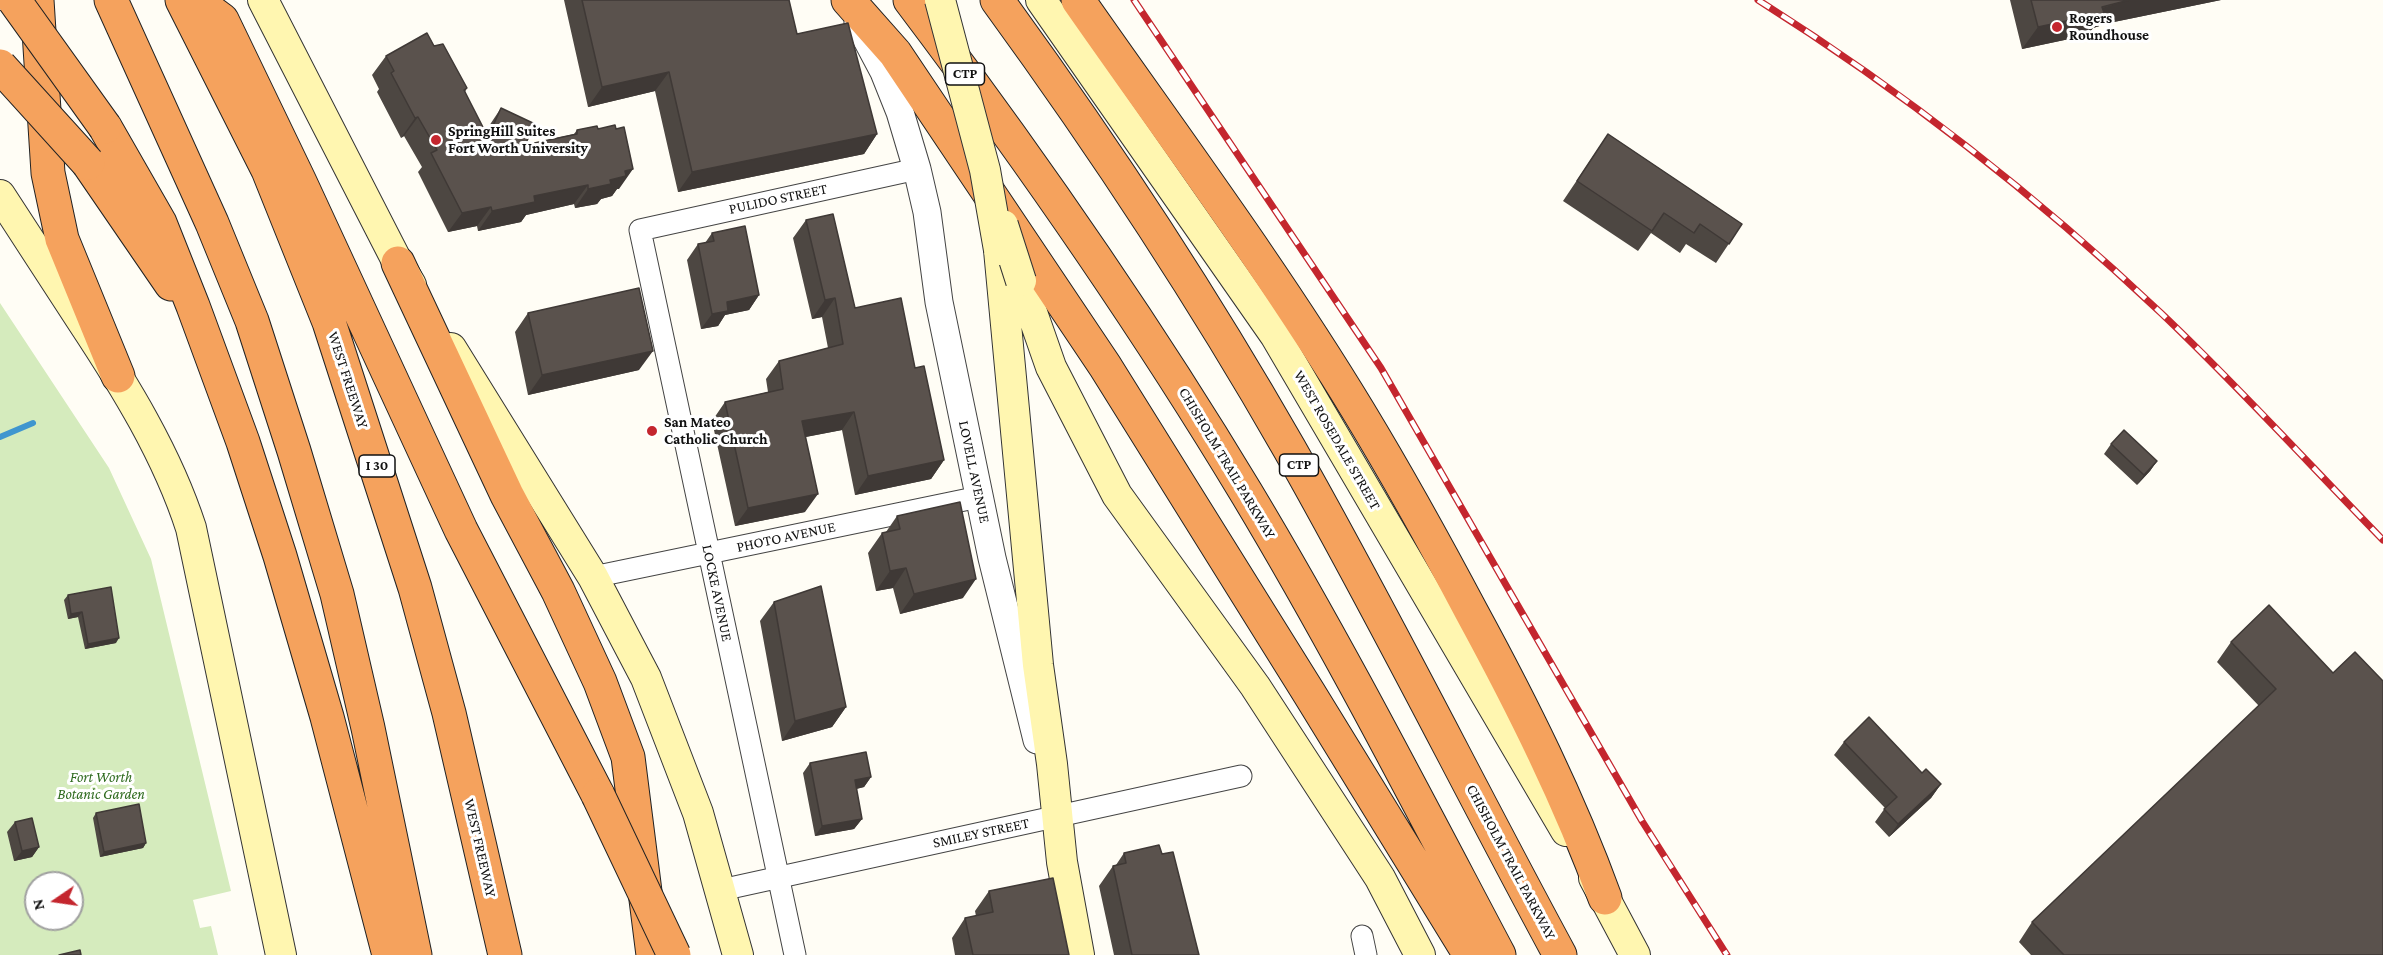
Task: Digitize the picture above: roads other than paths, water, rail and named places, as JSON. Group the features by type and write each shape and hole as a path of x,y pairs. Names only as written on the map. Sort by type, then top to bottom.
{"highway":[{"path":"14,0 105,127 160,223 193,306 243,442 280,556 327,717 389,955"},
{"path":"37,0 48,173 62,239 118,376"},
{"path":"111,0 212,223 252,321 294,452 337,594 416,955"},
{"name":"WEST FREEWAY","path":"182,0 268,170 329,322 418,600 449,713 505,955"},
{"path":"195,0 222,20 300,182 461,530 598,795 674,955"},
{"path":"848,0 895,53 1105,366 1470,955"},
{"name":"CHISHOLM TRAIL PARKWAY","path":"910,0 1068,216 1120,292 1218,446 1359,690 1499,955"},
{"name":"CHISHOLM TRAIL PARKWAY","path":"997,0 1088,129 1190,284 1262,402 1341,542 1560,955"},
{"path":"1078,0 1297,316 1358,410 1414,505 1504,672 1582,835 1605,898"},
{"path":"0,66 88,163 166,280 193,306"},
{"path":"398,263 507,495 558,591 600,682 628,757 653,955"}],"main road":[{"path":"255,0 329,129"},
{"path":"263,0 398,263 593,577 645,678 698,813 738,955"},
{"path":"940,0 985,170 1051,368 1117,495 1255,686 1380,878 1420,955"},
{"name":"WEST ROSEDALE STREET","path":"1041,0 1275,335 1605,898"},
{"path":"985,170 999,250 1036,653 1052,764 1056,816"},
{"path":"0,195 118,376 141,415 176,487 191,528 281,955"},
{"name":"LOVELL AVENUE","path":"1056,816 1079,955"},
{"path":"1605,898 1635,955"}],"street":[{"name":"LOVELL AVENUE","path":"842,0 884,72 900,112 917,169 927,212 939,302 992,558 1056,816"},
{"name":"PULIDO STREET","path":"640,230 917,169"},
{"name":"LOCKE AVENUE","path":"640,230 795,955"},
{"name":"PHOTO AVENUE","path":"593,577 980,497"},
{"name":"SMILEY STREET","path":"721,890 1241,776"}],"waterway":[{"path":"0,437 33,423"}],"railway":[{"path":"1134,0 1381,368 1642,821 1727,955"},
{"path":"1758,0 1917,108 2066,227 2190,341 2383,540"}],"place":[{"name":"Rogers Roundhouse","path":"2057,27"},
{"name":"SpringHill Suites Fort Worth University","path":"436,140"},
{"name":"San Mateo Catholic Church","path":"652,431"}],"park label":[{"name":"Fort Worth Botanic Garden","path":"101,786"}]}
